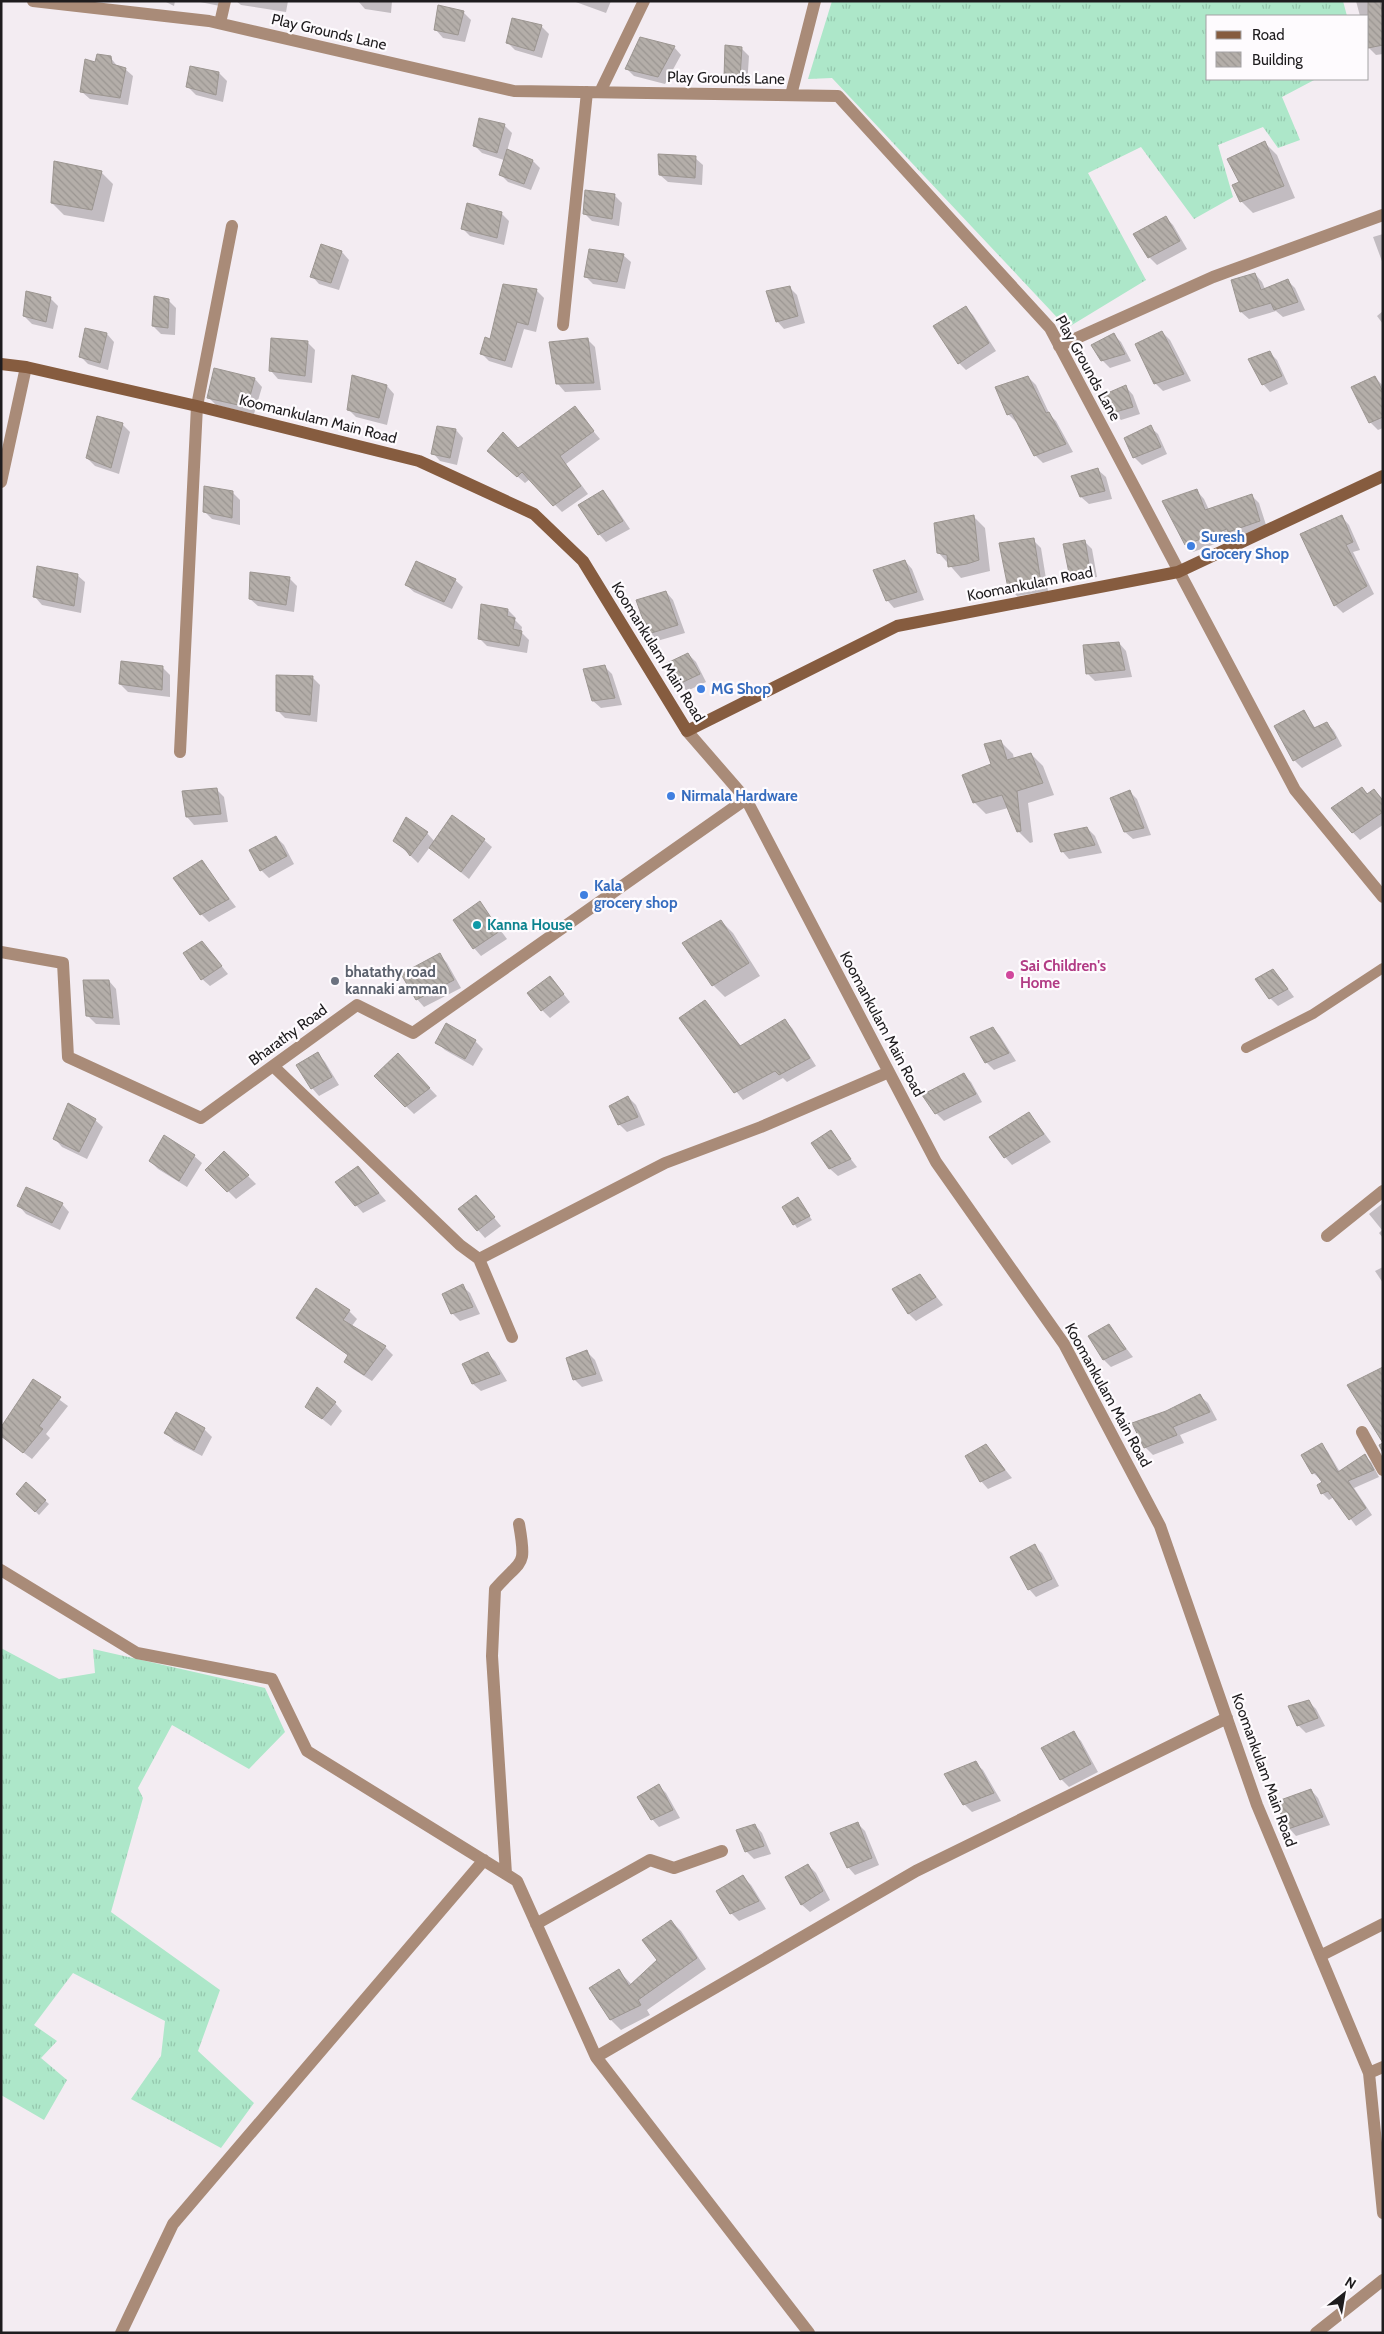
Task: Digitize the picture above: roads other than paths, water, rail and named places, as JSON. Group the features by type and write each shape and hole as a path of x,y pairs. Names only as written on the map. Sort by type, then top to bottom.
{"street":[{"name":"Play Grounds Lane","path":"33,1 220,24 514,91 838,96 1050,328 1294,790 1383,897"},
{"path":"220,24 225,1"},
{"path":"563,325 593,92 644,1"},
{"path":"791,95 815,1"},
{"path":"1059,346 1213,277 1383,215"},
{"path":"180,752 198,406 232,226"},
{"name":"Koomankulam Main Road","path":"1,364 26,367 198,406 419,461 534,514 583,561 687,731 746,799 936,1162 1064,1344 1156,1517 1257,1806 1369,2073 1383,2213"},
{"path":"1,482 26,367"},
{"name":"Koomankulam Road","path":"687,731 897,626 1178,572 1383,476"},
{"name":"Bharathy Road","path":"1,952 63,963 68,1057 201,1118 357,1005 413,1033 746,799"},
{"path":"273,1066 460,1245 479,1259 512,1337"},
{"path":"479,1259 664,1164 761,1127 889,1072"},
{"path":"1327,1236 1383,1190"},
{"path":"1362,1432 1383,1470"},
{"path":"506,1874 492,1656 495,1590 519,1566 524,1553 519,1524"},
{"path":"1,1570 137,1653 272,1679 307,1751 517,1881 596,2057 809,2333"},
{"path":"596,2057 916,1871 1227,1718"},
{"path":"536,1924 650,1860 674,1868 722,1851"},
{"path":"121,2333 173,2224 484,1860"},
{"path":"1320,1956 1383,1924"},
{"path":"1369,2073 1383,2067"},
{"path":"1316,2333 1383,2280"}],"lane":[{"path":"1246,1048 1313,1014 1383,968"}],"place":[{"name":"Suresh Grocery Shop","path":"1191,546"},
{"name":"MG Shop","path":"701,689"},
{"name":"Nirmala Hardware","path":"671,796"},
{"name":"Kala grocery shop","path":"584,895"},
{"name":"Kanna House","path":"477,925"},
{"name":"Sai Children's Home","path":"1010,975"},
{"name":"bhatathy road kannaki amman","path":"335,981"}]}
